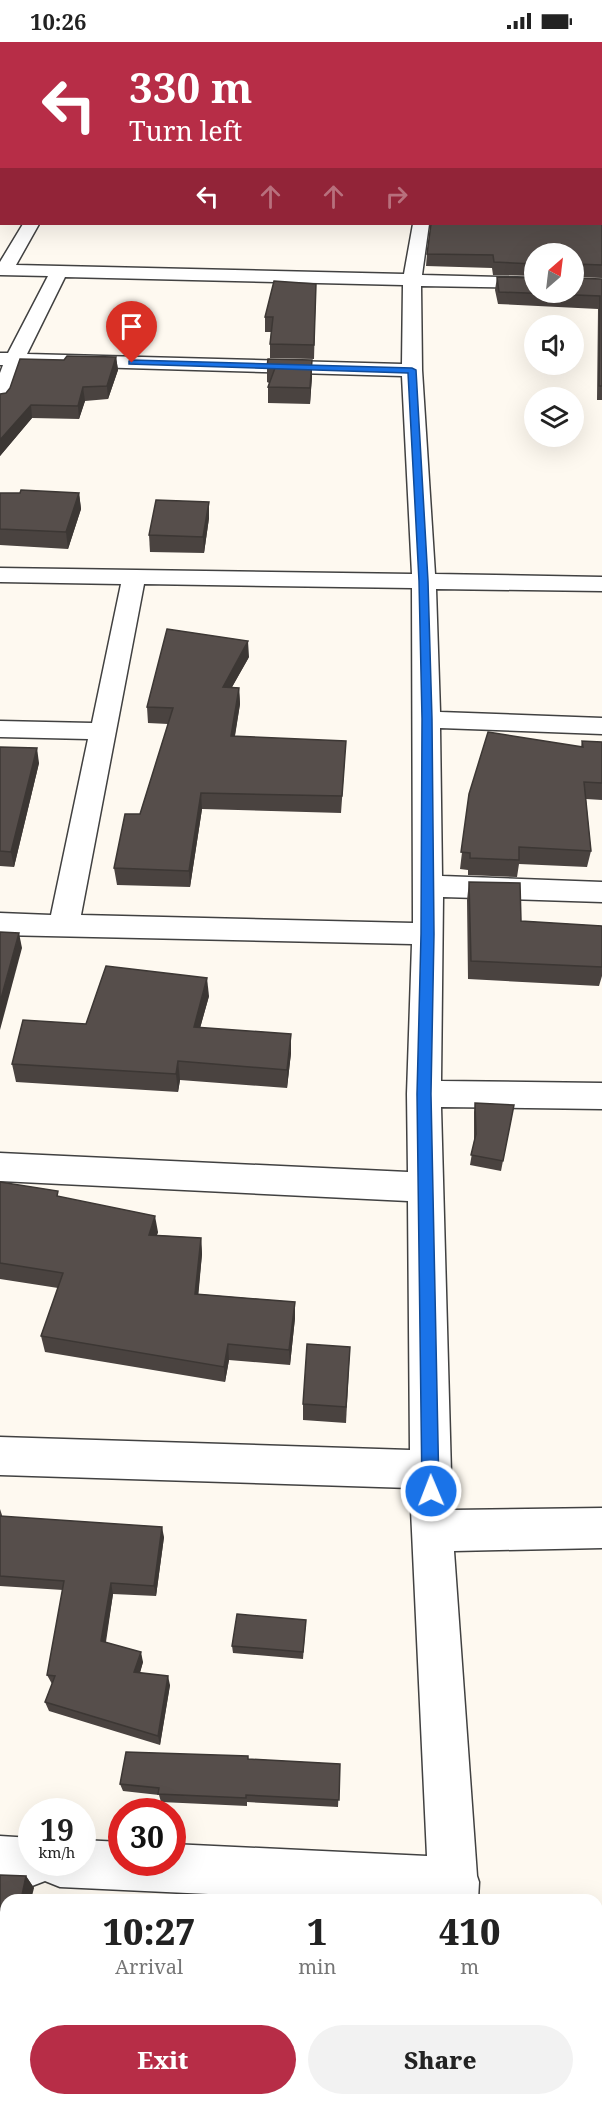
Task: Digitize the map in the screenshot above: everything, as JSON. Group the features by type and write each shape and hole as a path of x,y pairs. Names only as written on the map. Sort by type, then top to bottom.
{"street":[{"path":"2,270 30,225"},
{"path":"96,1866 455,1891 430,1470 424,1094 428,934 427,719 424,581 412,370 412,280 421,225"},
{"path":"2,270 524,283"},
{"path":"0,400 8,359 60,270"},
{"path":"8,359 412,370"},
{"path":"0,575 602,584"},
{"path":"64,926 134,577"},
{"path":"427,719 602,726"},
{"path":"0,729 103,731"},
{"path":"427,886 602,892"},
{"path":"0,924 428,934"},
{"path":"424,1094 602,1096"},
{"path":"0,1167 425,1187"},
{"path":"0,1456 430,1470"},
{"path":"432,1531 602,1528"},
{"path":"0,1860 18,1861"}],"building":[{"path":"431,225 602,225 602,265 584,264 584,243 524,243 524,264 494,262 493,255 427,254"},
{"path":"497,277 524,278 524,293 499,292"},
{"path":"584,278 602,279 602,386 599,386 600,296 584,295"},
{"path":"274,281 316,284 314,345 270,344 273,317 265,317"},
{"path":"67,356 116,357 107,386 83,387 78,406 31,405 0,440 0,394 6,393 10,388 20,359 64,360"},
{"path":"268,359 312,360 310,388 268,387 275,368 267,367"},
{"path":"21,490 79,493 66,532 0,529 0,493 20,493"},
{"path":"156,500 209,502 203,537 149,535"},
{"path":"167,629 248,641 223,687 239,688 231,736 346,741 342,796 201,793 189,871 114,868 125,814 140,814 173,708 147,707"},
{"path":"488,732 583,747 582,741 602,742 602,783 584,782 591,851 519,847 519,860 470,858 470,853 461,852 469,794"},
{"path":"0,747 37,748 11,852 0,851"},
{"path":"469,882 520,883 521,921 602,926 602,967 471,961"},
{"path":"0,932 19,933 0,1002"},
{"path":"106,966 207,978 194,1027 291,1034 287,1070 178,1061 176,1074 12,1064 23,1020 86,1024"},
{"path":"475,1103 514,1105 503,1161 471,1155 476,1134"},
{"path":"0,1182 58,1191 57,1196 155,1216 149,1235 201,1238 195,1294 295,1302 289,1350 228,1344 224,1367 41,1336 63,1273 0,1263"},
{"path":"307,1344 350,1347 346,1407 303,1404"},
{"path":"0,1516 162,1527 154,1586 111,1583 101,1641 141,1652 134,1672 168,1676 158,1736 45,1702 55,1676 47,1675 64,1581 0,1576"},
{"path":"237,1614 306,1620 303,1652 232,1646"},
{"path":"126,1752 248,1756 248,1759 340,1764 339,1800 246,1795 246,1798 158,1794 159,1788 120,1784"},
{"path":"0,1875 26,1876 22,1894 0,1894"}],"route":[{"path":"132,363 412,370 424,581 427,719 428,934 424,1094 431,1491"}]}
